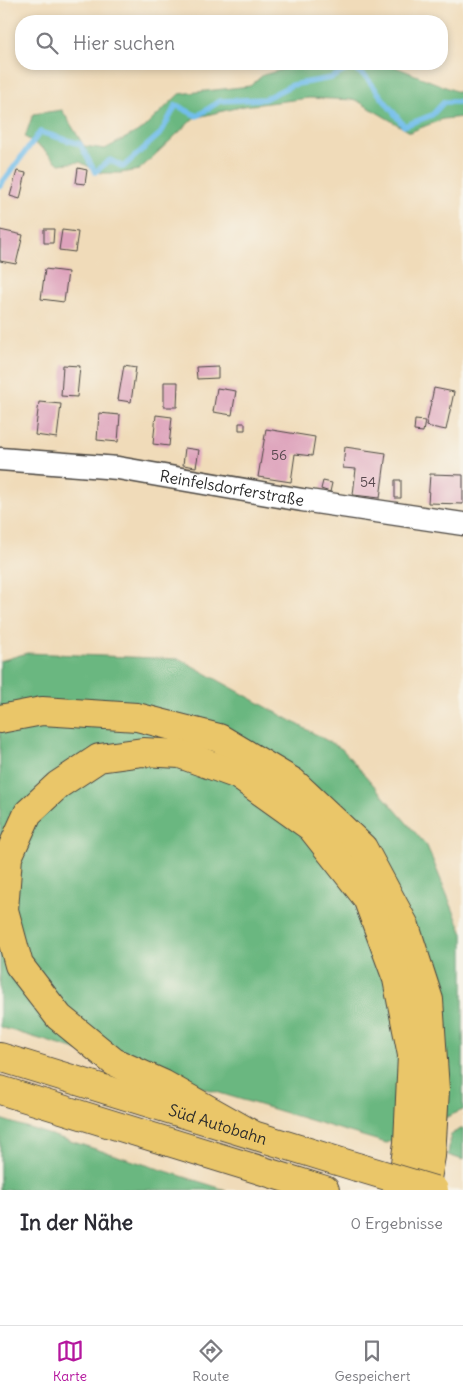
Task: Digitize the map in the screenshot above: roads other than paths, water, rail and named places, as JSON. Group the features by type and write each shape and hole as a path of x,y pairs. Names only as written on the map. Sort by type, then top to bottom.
{"highway":[{"path":"0,719 42,711 127,716 219,738 293,782 363,848 405,926 429,1000 435,1090 431,1156 425,1190"},
{"path":"250,1133 163,1084 114,1062 59,1017 19,965 4,910 8,857 28,813 58,785 100,758 143,752 180,754 238,775 311,828 366,898 397,979 412,1055 408,1143 401,1190"},
{"name":"Süd Autobahn","path":"0,1057 434,1190"},
{"name":"Süd Autobahn","path":"0,1090 325,1190"}],"street":[{"name":"Reinfelsdorferstraße","path":"0,459 118,468 302,500 463,524"}],"waterway":[{"path":"0,186 40,132 80,144 95,172 110,160 123,167 161,133 176,105 197,116 220,101 264,99 292,85 331,78 346,70"},
{"path":"356,70 366,77 404,126 432,115 444,102 463,102"}]}
